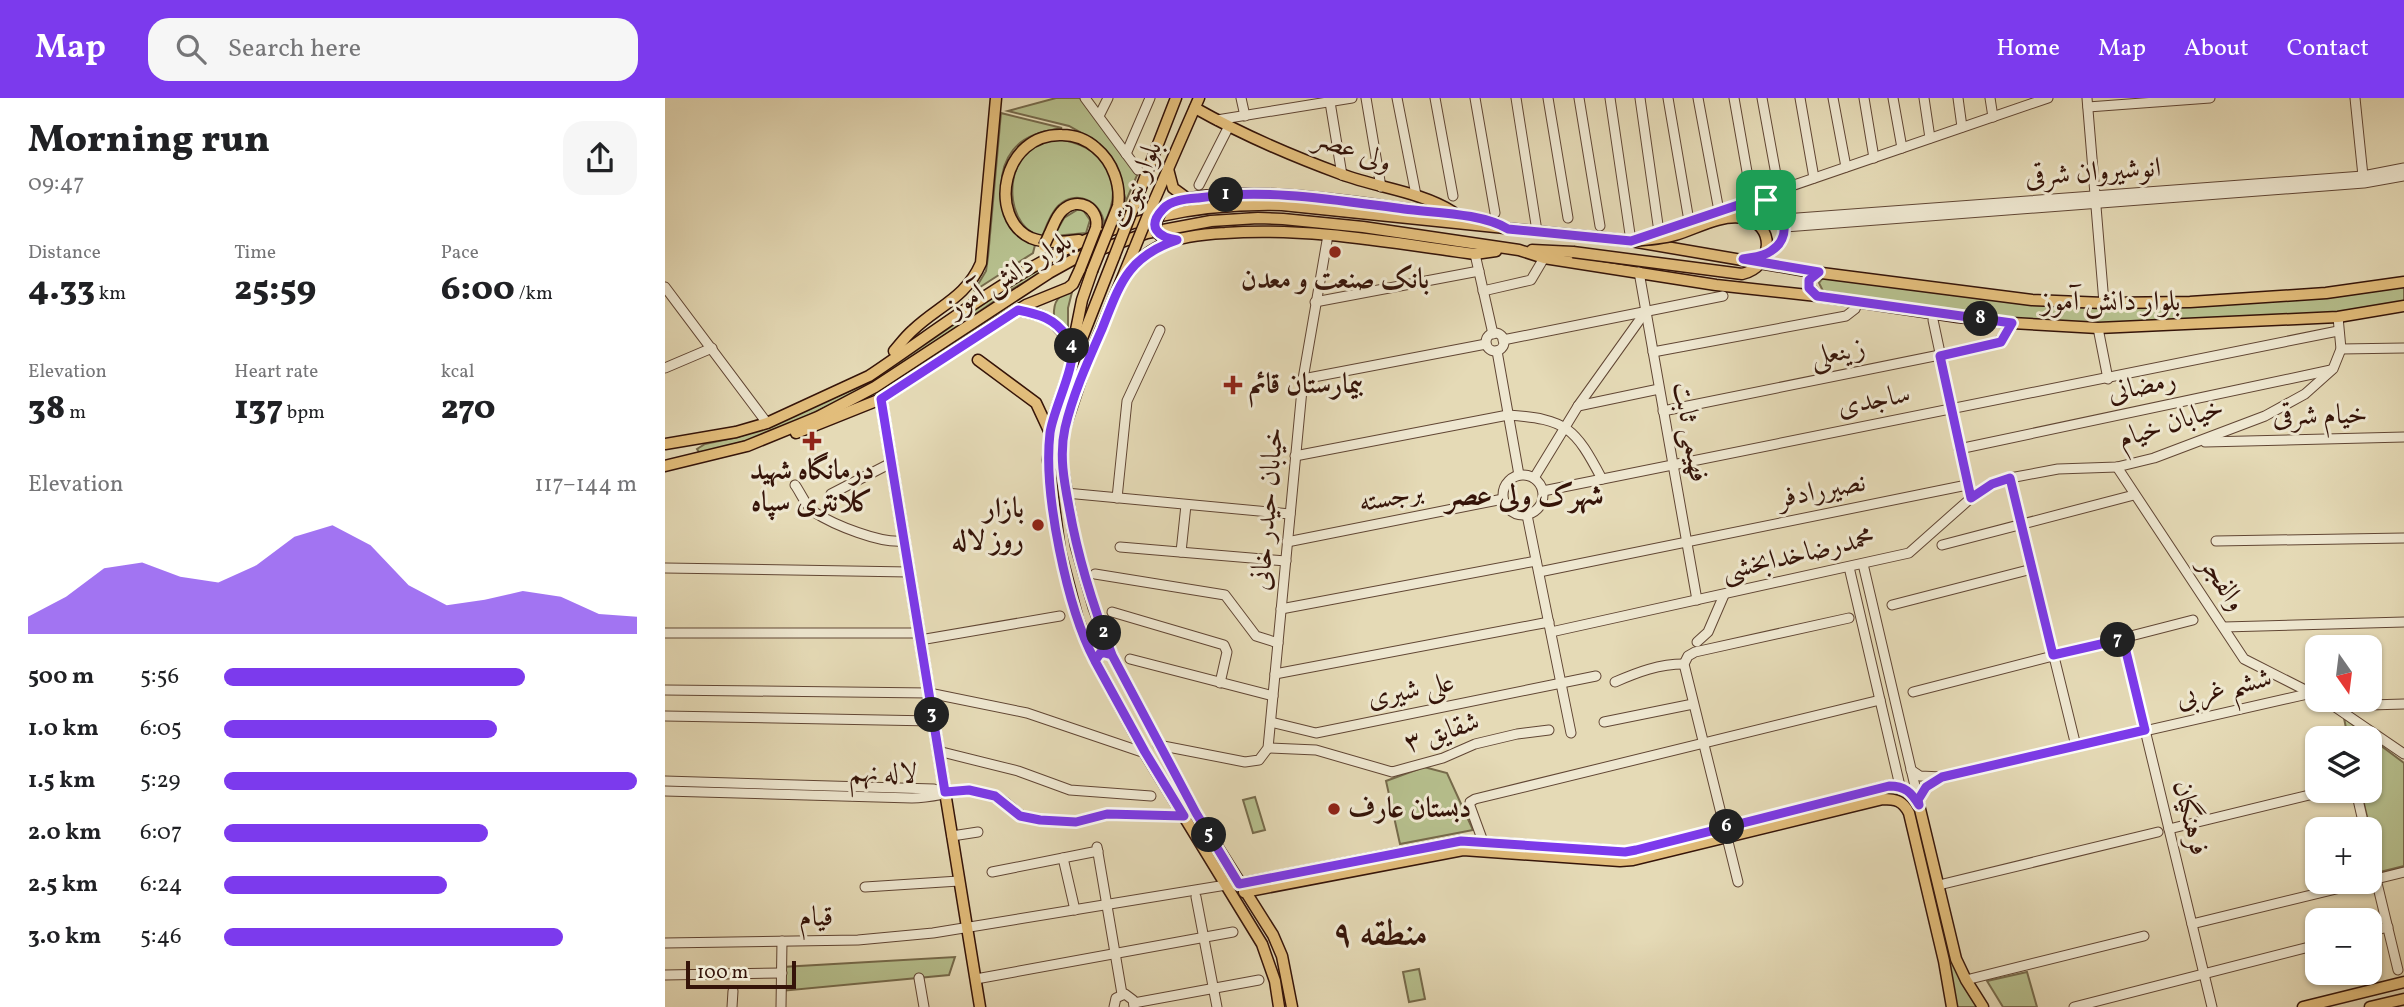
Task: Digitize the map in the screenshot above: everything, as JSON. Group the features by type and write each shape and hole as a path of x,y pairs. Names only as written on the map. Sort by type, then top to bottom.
{"main road":[{"path":"894,351 912,330 967,288 975,278 981,263 996,98"},
{"name":"بلوار نبوت","path":"1069,369 1176,98"},
{"name":"بلوار نبوت","path":"1197,103 1168,169 1156,209 1133,252 1083,373 1065,430 1061,459 1076,546 1112,655 1196,813 1273,935 1282,956 1292,1007"},
{"name":"ولی عصر","path":"1197,103 1217,120 1229,126 1342,175 1416,195 1458,215"},
{"path":"769,438 820,425 881,399 1018,310 1068,288 1086,270 1118,206 1119,190 1114,172 1102,153 1091,143 1068,135 1046,136 1029,144 1016,157 1010,169 1006,195 1013,218 1021,230 1034,239 1053,242 1096,232"},
{"path":"1168,169 1173,188 1188,199"},
{"path":"1508,229 1500,224 1458,215 1274,194 1234,194 1171,203 1156,209 1155,228 1164,238 1177,240 1249,231 1328,235 1475,254 1514,249 1573,252 1742,274 1760,266 1766,258 1767,248 1765,235 1759,226 1751,220 1738,217 1715,221 1674,235 1631,241"},
{"path":"665,445 736,432 767,423 871,367 1036,257 1059,214 1072,205 1090,208 1096,218 1096,232 1086,270 1069,369 1056,406 1050,435 1048,460 1060,551 1077,620 1095,661 1145,752 1265,951 1275,981 1279,1007"},
{"name":"بلوار دانش آموز","path":"793,410 869,376 1031,268 1096,232 1178,212 1232,205 1283,205 1631,241 1819,272 2032,300 2190,302 2326,293 2404,282"},
{"name":"بلوار دانش آموز","path":"665,464 713,456 769,438 818,417 875,387 1065,264 1109,245 1147,233 1211,221 1270,218 1363,228 1514,249 1544,258 1716,285 2012,323 2098,328 2338,317 2404,306"},
{"path":"1122,279 1148,253 1177,240"},
{"path":"1817,296 1809,288 1809,280 1819,272"},
{"path":"1018,310 1050,319 1061,328 1072,346"},
{"path":"978,360 1036,403 1050,435"},
{"path":"881,399 980,1007"},
{"path":"705,438 695,444 694,451 697,455 713,456"},
{"path":"665,445 673,453 665,464"},
{"path":"1084,635 1090,641 1097,641 1101,637 1102,629"},
{"path":"1095,661 1101,652 1112,655"},
{"path":"1725,832 1889,786 1901,786 1919,802 1957,959 1983,1007"},
{"path":"1242,888 1462,845 1625,852 1883,799 1895,799 1904,804 1909,813 1941,947 1952,1007"},
{"path":"2304,1007 2404,982"},
{"path":"2370,1007 2404,999"}],"street":[{"path":"1085,98 1139,170"},
{"path":"1099,116 1108,98"},
{"path":"1126,154 1150,98"},
{"path":"1241,98 1245,116"},
{"path":"1275,98 1278,110"},
{"path":"1217,120 1278,110 1312,101 1330,102 1347,98"},
{"path":"1366,98 1381,187"},
{"path":"1397,98 1416,195"},
{"path":"1435,98 1453,196"},
{"path":"1475,98 1495,213"},
{"path":"1516,98 1537,231"},
{"path":"1548,98 1568,218"},
{"path":"1579,98 1600,226"},
{"path":"1610,98 1631,241 1993,117 2023,102 2048,98"},
{"path":"1640,98 1659,232"},
{"path":"1668,98 1689,221"},
{"path":"1698,98 1719,211"},
{"path":"1734,98 1754,199"},
{"path":"1762,98 1779,191"},
{"path":"1800,98 1814,178"},
{"path":"1833,98 1846,167"},
{"path":"1864,98 1874,158"},
{"path":"1893,98 1902,148"},
{"path":"1924,98 1930,138"},
{"path":"1958,98 1962,127"},
{"path":"1990,98 1993,117"},
{"path":"2104,303 2088,103 2210,98"},
{"path":"2355,98 2363,176"},
{"path":"1330,102 1342,175"},
{"path":"1199,185 1229,126"},
{"name":"انوشیروان شرقی","path":"2096,200 2363,176 2404,169"},
{"name":"انوشیروان شرقی","path":"1784,223 2364,183 2404,176"},
{"path":"1743,259 1772,251 1783,236 1784,223 1772,203 1754,199"},
{"name":"خیابان حیدر خانی","path":"1268,748 1303,379 1328,235"},
{"path":"1475,254 1493,334"},
{"path":"1483,291 1531,280 1544,258"},
{"path":"1315,302 1479,271"},
{"name":"فهیمی ثابت","path":"1639,272 1697,600"},
{"path":"665,287 767,423"},
{"path":"1503,340 1723,296"},
{"path":"1653,352 1846,316 1855,309 1858,302"},
{"path":"1534,478 1578,406 1646,311"},
{"path":"2338,317 2341,349 2404,348"},
{"path":"1933,320 1971,498"},
{"name":"زینعلی","path":"1663,411 2001,342 2012,323"},
{"path":"2098,328 2108,379"},
{"path":"1117,498 1127,401 1160,330"},
{"name":"ساجدی","path":"1543,491 2338,331"},
{"path":"1493,334 1499,335 1503,340 1502,347 1497,351 1490,350 1486,344 1487,337 1493,334"},
{"path":"1303,379 1486,344"},
{"path":"665,368 712,348"},
{"name":"خیابان خیام","path":"1909,554 1971,498 1992,484 2059,469 2117,467 2154,458 2275,411 2305,394 2333,369 2341,349"},
{"path":"1497,351 1519,475"},
{"name":"رمضانی","path":"1959,449 2333,369"},
{"path":"1578,406 1659,389"},
{"path":"1296,456 1508,415 1541,417 1566,427 1586,449 1602,480"},
{"name":"خیام شرقی","path":"2196,442 2404,437"},
{"path":"831,494 891,463"},
{"name":"والفجر","path":"2117,467 2244,659 2305,690"},
{"path":"1519,475 1534,478 1543,491 1538,509 1527,515 1509,510 1503,499 1508,481 1519,475"},
{"path":"2010,478 2076,746"},
{"path":"795,485 812,511 838,524 880,539 904,541"},
{"name":"نصیررادفر","path":"1539,572 1967,485"},
{"path":"1066,493 1290,514"},
{"path":"1942,545 2134,495"},
{"name":"برجسته","path":"1287,542 1503,499"},
{"path":"1181,552 1186,505"},
{"path":"1527,515 1571,733"},
{"path":"2216,541 2404,538"},
{"path":"1120,547 1286,561"},
{"name":"محمدرضاخدابخشی","path":"1551,632 1909,554"},
{"path":"1281,609 1536,561"},
{"path":"1863,564 1919,802"},
{"path":"1849,567 1901,786"},
{"path":"665,568 909,572"},
{"path":"1892,605 2032,569"},
{"path":"1095,574 1225,595 1257,636 1278,643"},
{"path":"1724,595 1708,632 1684,664 1738,882"},
{"path":"1112,612 1224,646 1227,652 1220,683"},
{"path":"665,633 920,636 1061,616"},
{"path":"1696,647 1849,618"},
{"path":"1913,692 2193,620"},
{"path":"1275,674 1549,621"},
{"path":"2224,626 2404,622"},
{"name":"فرهنگیان","path":"2123,639 2212,1007"},
{"path":"1130,659 1273,696"},
{"path":"1615,682 1637,672 1666,664 1684,664"},
{"name":"علی شیری","path":"1271,722 1316,733 1596,676"},
{"path":"665,690 929,693 1027,713 1145,752"},
{"name":"ششم غربی","path":"1942,777 2305,696"},
{"path":"1485,846 1470,806 1470,802 1475,799 1880,700"},
{"path":"1605,722 1693,704"},
{"path":"2382,705 2404,705"},
{"path":"2344,712 2404,754"},
{"path":"665,716 933,721"},
{"name":"شقایق ۳","path":"1268,748 1316,750 1392,772 1443,758 1475,744 1549,730"},
{"path":"1158,745 1245,762 1259,760 1268,748"},
{"path":"938,751 1018,771 1070,790 1151,796"},
{"path":"1911,769 1920,776 1942,777"},
{"path":"1919,802 1926,787 1942,777"},
{"name":"لاله نهم","path":"665,781 683,787"},
{"name":"لاله نهم","path":"665,791 683,787 933,798 945,792 969,790 995,796 1020,816 1040,820 1076,822 1107,814 1184,816"},
{"path":"2169,829 2305,796"},
{"path":"952,836 978,832"},
{"path":"1939,885 2158,832"},
{"path":"992,872 1097,849 1122,994"},
{"path":"1063,858 1075,910"},
{"path":"2382,878 2404,872"},
{"path":"865,887 960,881"},
{"name":"قیام","path":"665,943 858,940 967,928 1226,885"},
{"path":"2192,924 2316,894"},
{"path":"2375,894 2388,927 2398,970"},
{"path":"1196,897 1217,1007"},
{"path":"2382,929 2388,927"},
{"path":"975,979 1233,932"},
{"path":"1966,980 2144,936"},
{"path":"781,1007 782,941"},
{"path":"2074,1007 2305,948"},
{"path":"665,975 782,973"},
{"path":"919,978 924,1007"},
{"path":"1114,1007 1116,998 1122,994 1129,995 1134,1005 1259,980"},
{"path":"732,1007 733,991"}],"green space":[{"path":"1056,98 1080,98 1138,173 1126,201 1120,179 1094,140 1069,126 1008,111"},
{"path":"1001,113 1062,128 1042,132 1023,141 1013,150 1003,170 1002,192 1007,214 1019,235 1035,245 1033,253 974,291 986,271"},
{"path":"1056,139 1073,142 1098,156 1111,179 1113,193 1104,224 1099,209 1093,204 1080,198 1072,198 1055,209 1042,237 1031,232 1016,213 1012,187 1014,175 1026,153 1036,146"},
{"path":"1077,210 1083,210 1090,220 1086,233 1054,236 1064,218"},
{"path":"1073,251 1074,256 1012,289 872,385 767,435 703,453 697,449 705,444 764,428 872,381 1011,285"},
{"path":"1823,278 2033,305 2112,309 2325,298 2404,287 2404,302 2337,313 2099,324 2000,318 1823,291 1819,283"},
{"path":"1073,288 1068,308 1068,328 1054,316 1054,311 1058,299"},
{"path":"2344,718 2355,726 2346,726"},
{"path":"2382,746 2404,763 2404,866 2382,872 2382,817 2367,817 2364,803 2382,803"},
{"path":"1424,767 1447,773 1473,830 1400,844 1386,781"},
{"path":"1255,797 1265,830 1253,833 1243,800"},
{"path":"1912,798 1953,959 1981,1007 1955,1007 1911,807"},
{"path":"955,957 949,975 781,991 782,967"},
{"path":"1419,969 1425,999 1409,1002 1403,972"},
{"path":"2027,972 2037,1007 2003,1007 1987,981"}],"place":[{"name":"بانک صنعت و معدن","path":"1335,252"},
{"name":"بیمارستان قائم","path":"1233,385"},
{"name":"درمانگاه شهید کلانتری سپاه","path":"812,441"},
{"name":"بازار روز لاله","path":"1038,525"},
{"name":"دبستان عارف","path":"1334,809"}],"district":[{"name":"شهرک ولی عصر","path":"1525,497"},
{"name":"منطقه ۹","path":"1380,935"}],"route":[{"path":"1766,200 1756,199 1631,241 1508,229 1500,224 1458,215 1274,194 1207,197 1177,201 1167,206 1156,220 1155,228 1164,238 1177,240 1148,253 1122,279 1071,406 1061,459 1076,546 1094,608 1112,655 1101,652 1095,661 1184,816 1107,814 1076,822 1028,819 1020,816 995,796 969,790 945,792 881,399 1018,310 1050,319 1061,328 1072,346 1069,369 1052,422 1048,460 1060,551 1077,620 1095,661 1097,655 1101,652 1107,652 1112,655 1158,745 1239,884 1461,841 1625,852 1889,786 1901,786 1911,793 1919,805 1918,800 1926,787 1942,777 2145,730 2123,639 2053,655 2010,478 1992,484 1971,498 1940,356 2001,342 2012,323 1817,296 1810,291 1809,280 1819,272 1743,259 1772,251 1783,236 1785,227 1782,214 1766,200"}]}
